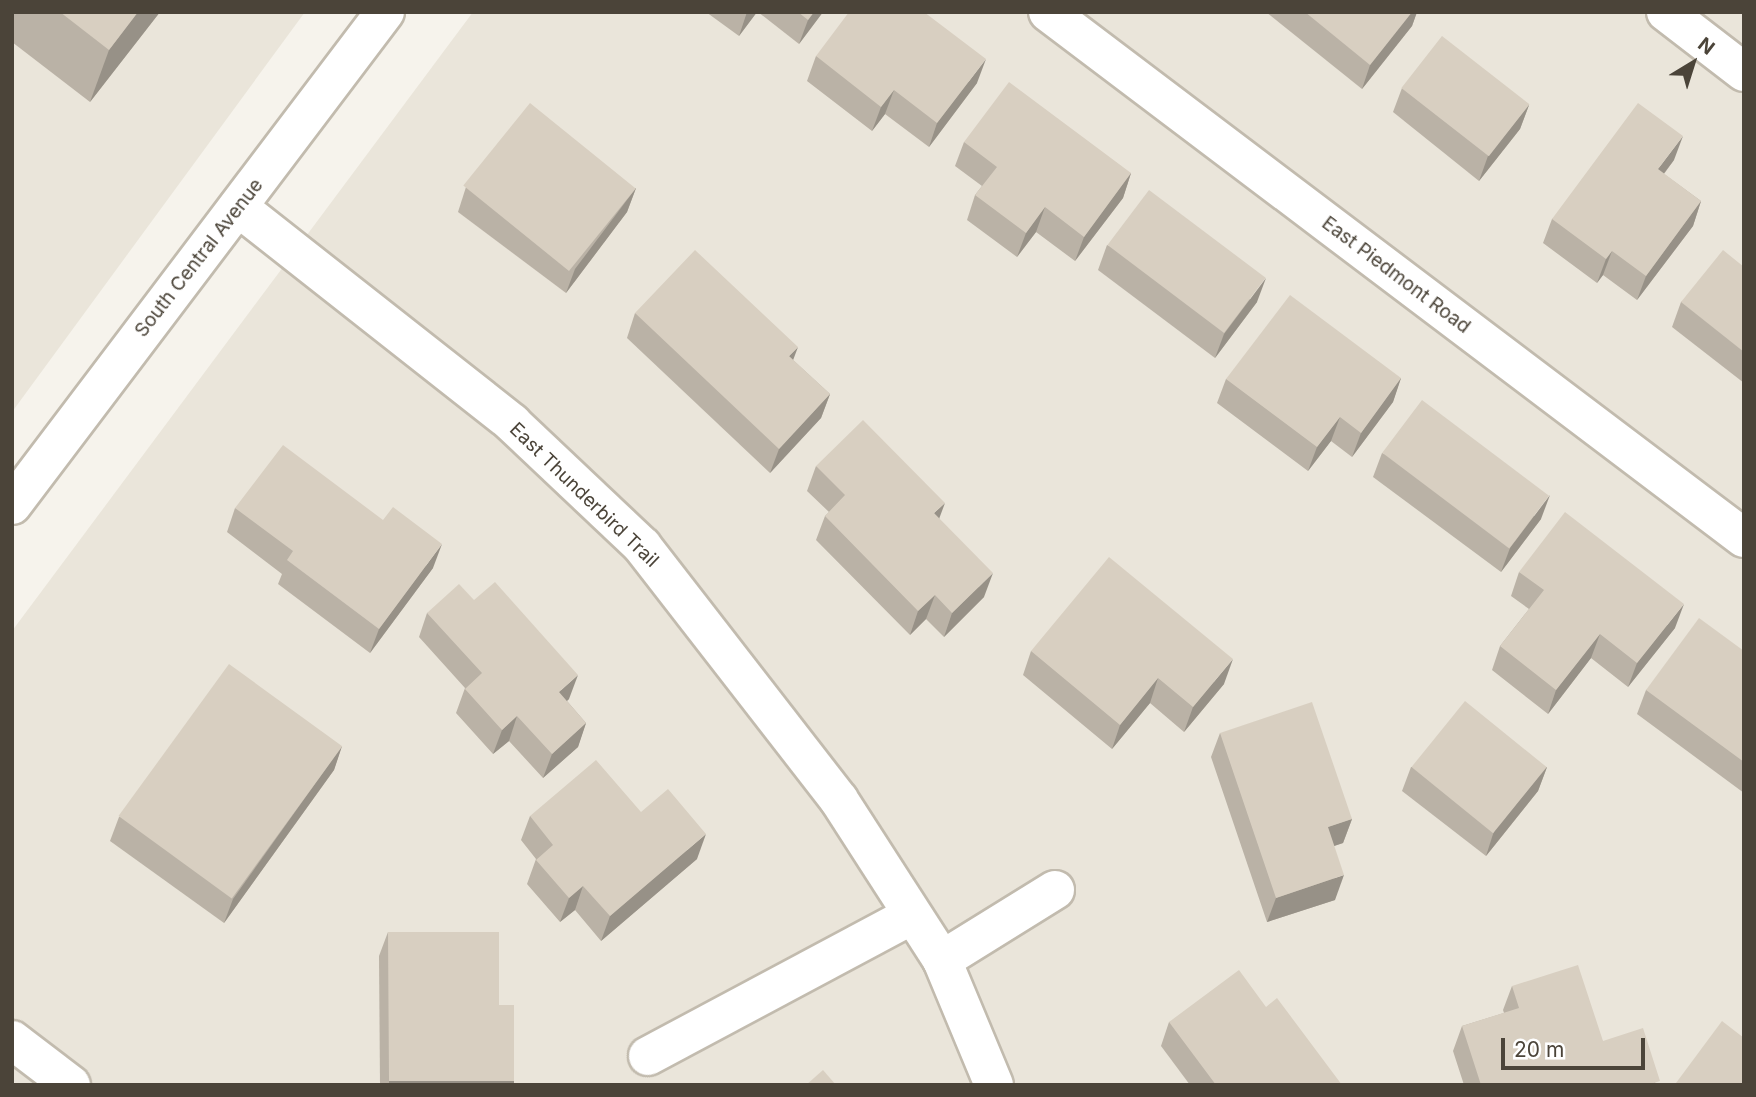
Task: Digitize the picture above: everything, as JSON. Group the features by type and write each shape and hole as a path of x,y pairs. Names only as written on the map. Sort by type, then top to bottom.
{"street":[{"name":"South Central Avenue","path":"12,505 386,12"},
{"name":"East Piedmont Road","path":"1048,12 1744,538"},
{"path":"1666,12 1744,72"},
{"name":"East Thunderbird Trail","path":"238,207 512,424 642,546 839,800 942,960 994,1085"},
{"path":"942,960 1055,890"},
{"path":"648,1056 912,915"},
{"path":"12,1040 71,1085"}],"shaded area":[{"path":"12,12 305,12 12,412"},
{"path":"473,12 1744,12 1744,1085 12,1085 12,631"}],"building":[{"path":"60,12 138,12 109,50"},
{"path":"798,12 814,12 808,20"},
{"path":"849,12 924,12 986,59 937,123 894,90 881,107 816,56"},
{"path":"1305,12 1412,12 1370,65"},
{"path":"1442,36 1529,104 1489,156 1401,88"},
{"path":"1009,82 1131,173 1084,237 1045,207 1026,233 975,195 997,167 964,142"},
{"path":"530,103 636,189 569,271 463,185"},
{"path":"1638,103 1683,136 1658,169 1701,201 1646,276 1612,251 1606,259 1552,219"},
{"path":"1149,190 1266,278 1224,333 1107,245"},
{"path":"695,250 798,347 789,356 830,394 779,449 635,313"},
{"path":"1723,250 1744,267 1744,352 1681,302"},
{"path":"1290,295 1401,378 1361,433 1340,417 1317,447 1226,379"},
{"path":"1422,400 1549,496 1509,548 1382,453"},
{"path":"863,420 945,503 934,513 993,573 952,613 935,595 918,611 825,516 845,495 816,466"},
{"path":"283,445 383,520 393,507 442,544 379,629 287,560 293,551 235,508"},
{"path":"1565,512 1684,604 1637,663 1600,634 1556,690 1500,646 1544,590 1519,572"},
{"path":"1109,557 1233,659 1193,707 1158,678 1120,725 1031,651"},
{"path":"495,582 578,675 559,692 586,723 552,754 517,716 502,730 465,689 482,673 427,613 459,584 474,600"},
{"path":"1699,618 1744,651 1744,762 1646,690"},
{"path":"229,664 342,746 232,898 118,816"},
{"path":"1465,701 1547,767 1493,833 1412,767"},
{"path":"1312,702 1352,819 1328,827 1344,875 1276,898 1220,733"},
{"path":"596,760 641,812 668,789 706,834 610,916 583,886 569,898 536,860 553,845 530,816"},
{"path":"388,932 499,932 499,1005 514,1005 514,1081 389,1081"},
{"path":"1578,965 1603,1041 1643,1028 1660,1081 1648,1085 1481,1085 1462,1026 1519,1008 1512,986"},
{"path":"1239,970 1266,1007 1277,998 1342,1085 1216,1085 1169,1022"},
{"path":"1722,1021 1744,1038 1744,1085 1677,1085 1676,1083"},
{"path":"823,1070 836,1085 806,1085"}]}
